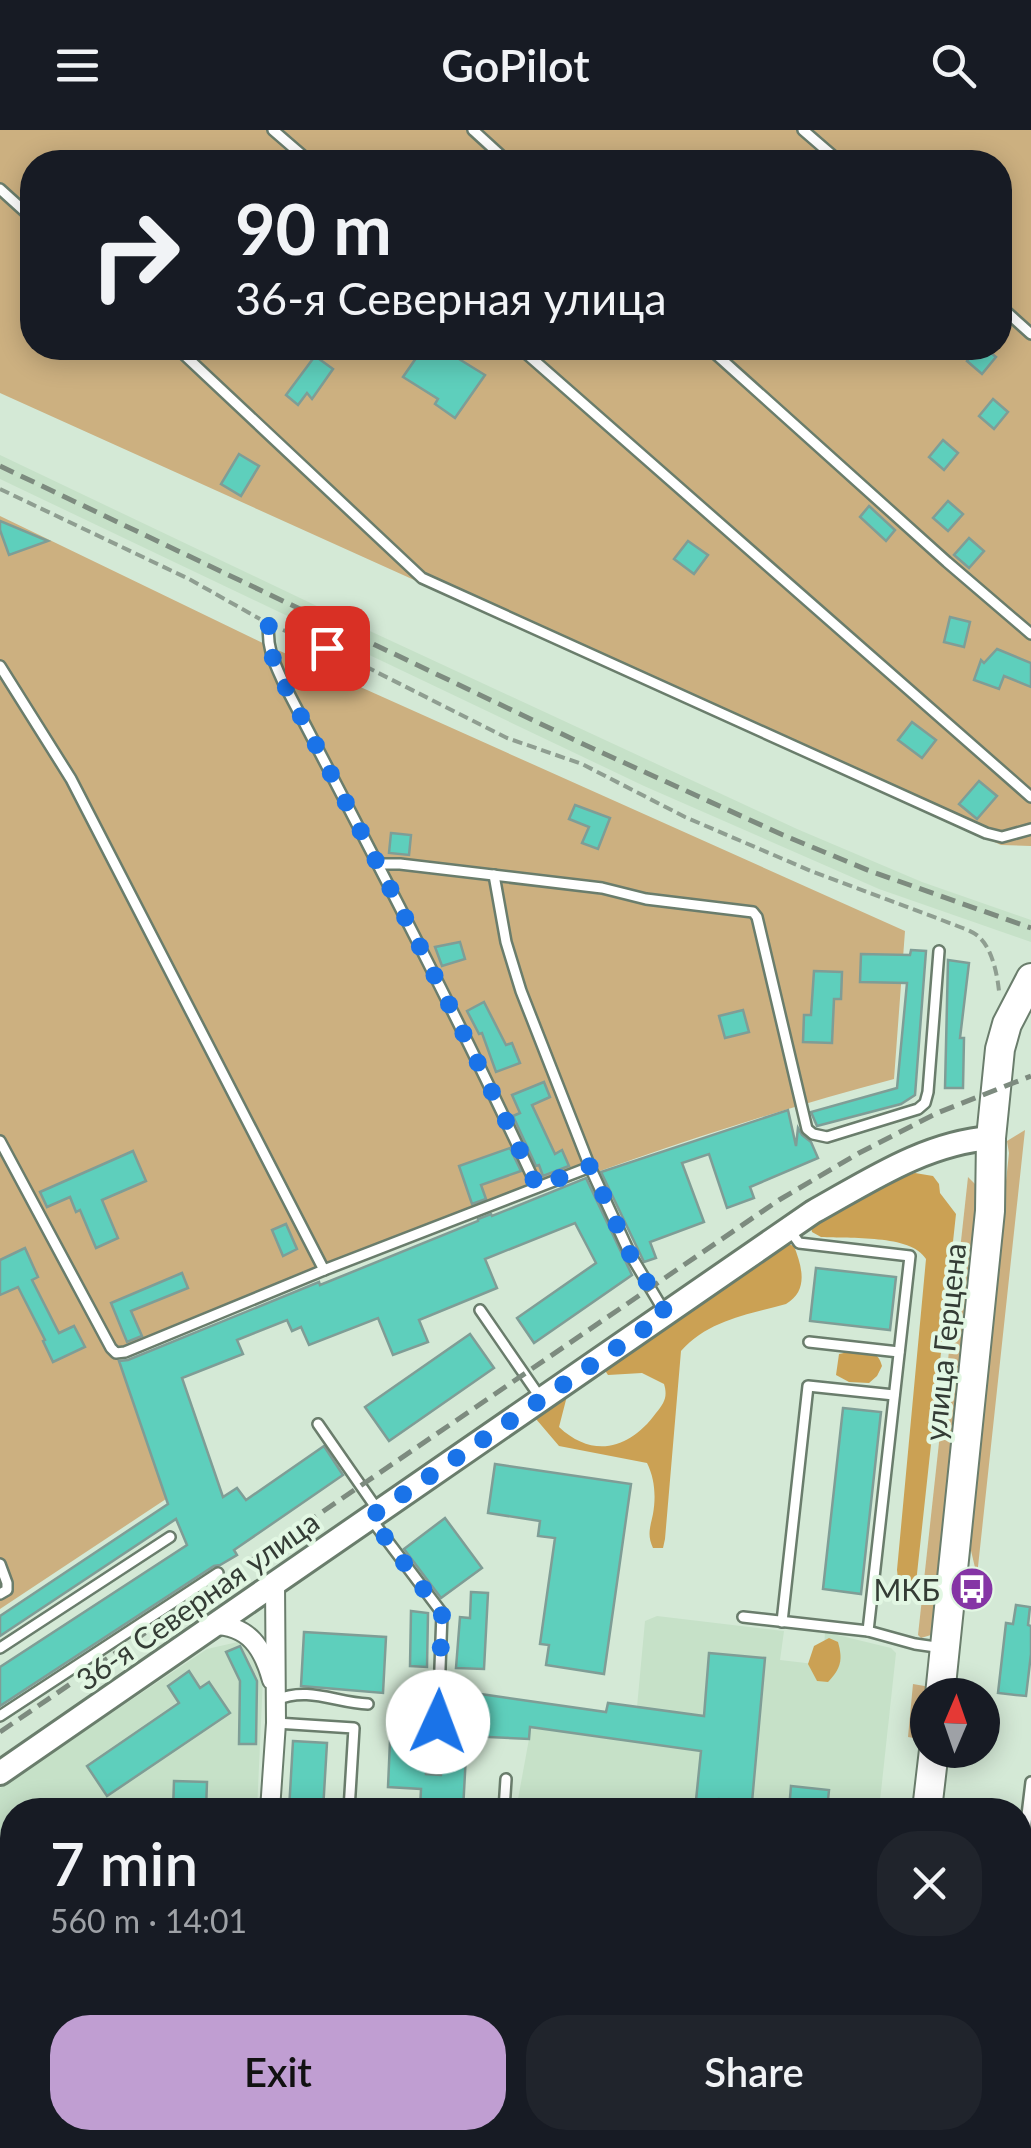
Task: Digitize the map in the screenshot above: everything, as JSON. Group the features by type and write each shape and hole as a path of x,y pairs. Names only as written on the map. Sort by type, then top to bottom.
{"main road":[{"name":"улица Герцена","path":"942,1678 990,1211 991,1138 1000,1049 1021,996"},
{"name":"36-я Северная улица","path":"0,1774 813,1212 908,1161 951,1144 991,1138"},
{"path":"928,1798 932,1768"}],"street":[{"path":"271,1798 276,1723 276,1582"},
{"path":"213,1625 230,1625 247,1634 260,1650 276,1700"}],"lane":[{"path":"273,130 296,150"},
{"path":"473,130 495,150"},
{"path":"804,130 826,150"},
{"path":"0,190 20,208"},
{"path":"1012,317 1031,334"},
{"path":"190,360 422,578 986,833 1002,837 1031,829"},
{"path":"534,360 1031,797"},
{"path":"722,360 1031,634"},
{"path":"269,624 267,638 283,682 499,1104 537,1187"},
{"path":"0,666 71,779 324,1270"},
{"path":"378,864 602,888 646,899 753,912 807,1129 813,1134 826,1136 918,1109 925,1103 939,951"},
{"path":"494,876 506,942 521,991 590,1166 630,1254 666,1314"},
{"path":"0,1141 116,1352 590,1166"},
{"path":"789,1229 798,1243 910,1256 868,1631"},
{"path":"480,1310 542,1399"},
{"path":"809,1342 899,1352"},
{"path":"782,1622 808,1386 894,1395"},
{"path":"318,1424 442,1614 438,1722"},
{"path":"0,1648 170,1537"},
{"path":"0,1564 7,1583 7,1590 0,1594"},
{"path":"0,1716 218,1573"},
{"path":"743,1618 868,1631 946,1648"},
{"path":"276,1700 301,1693 368,1704"},
{"path":"276,1723 354,1728 350,1798"},
{"path":"505,1798 506,1779"}],"path":[{"path":"0,489 508,738 582,764 685,818 977,935 996,972 1000,995 1021,996"}],"shaded area":[{"path":"0,130 1031,130 1031,846 1001,845 0,393"},
{"path":"0,455 797,829 922,882 1031,920 1031,942 879,889 644,786 0,479"},
{"path":"0,516 271,647 905,931 894,1079 599,1171 118,1358 166,1499 0,1609"},
{"path":"1025,1130 977,1576 968,1538 1009,1153 1007,1141"},
{"path":"915,1173 933,1176 956,1214 916,1583 912,1588 903,1587 897,1570 926,1259 907,1245 894,1242 821,1237 812,1232 810,1223 873,1187"},
{"path":"968,1177 978,1187 982,1201 938,1623 931,1635 921,1638 918,1635"},
{"path":"785,1243 794,1246 801,1270 801,1285 793,1298 786,1304 716,1325 681,1351 665,1539 663,1548 653,1548 650,1531 654,1488 647,1463 559,1446 536,1419 567,1396 559,1427 572,1437 610,1446 635,1435 663,1403 664,1384 642,1373 608,1375 604,1369"},
{"path":"872,1353 880,1361 877,1376 869,1383 849,1382 836,1375 839,1354"},
{"path":"657,1616 784,1631 780,1660 823,1665 825,1632 891,1648 896,1653 880,1798 518,1798 532,1701 606,1712 607,1703 637,1707 645,1621"},
{"path":"829,1638 838,1642 840,1664 828,1682 817,1681 808,1664 814,1646"},
{"path":"242,1641 263,1678 258,1798 0,1798 0,1788 207,1649"}],"building":[{"path":"312,360 321,360 333,369 312,399 307,393 298,405 286,395"},
{"path":"415,360 461,360 485,375 455,418 435,404 438,399 403,377"},
{"path":"968,360 994,360 982,374"},
{"path":"993,399 1008,412 994,429 979,416"},
{"path":"943,440 958,453 944,470 929,457"},
{"path":"239,454 259,466 241,496 221,484"},
{"path":"948,501 963,514 948,531 933,518"},
{"path":"869,506 895,530 886,541 860,517"},
{"path":"0,521 48,541 9,555"},
{"path":"969,538 984,551 969,568 954,555"},
{"path":"688,541 708,555 694,574 674,559"},
{"path":"950,617 970,622 964,647 944,642"},
{"path":"997,649 1031,663 1031,687 1004,676 999,689 974,680 981,660 984,663"},
{"path":"912,722 936,740 922,758 898,740"},
{"path":"979,781 997,796 977,819 959,804"},
{"path":"575,805 610,818 598,849 582,843 589,827 569,819"},
{"path":"391,833 411,835 409,855 389,853"},
{"path":"460,942 465,959 442,966 435,947"},
{"path":"911,950 926,951 915,1095 901,1104 817,1126 811,1112 897,1088 907,983 860,982 861,954 910,955"},
{"path":"948,960 969,963 960,1038 964,1038 963,1088 945,1088"},
{"path":"814,971 842,972 841,999 834,999 832,1043 803,1042 804,1015 811,1015"},
{"path":"484,1002 506,1045 512,1043 520,1063 496,1072 482,1033 479,1034 467,1011"},
{"path":"743,1010 749,1032 725,1038 719,1016"},
{"path":"544,1082 550,1097 532,1105 555,1154 562,1150 569,1166 543,1176 513,1116 520,1113 512,1095"},
{"path":"788,1110 796,1146 798,1128 811,1142 818,1158 750,1187 754,1198 727,1208 709,1154 682,1163 704,1222 650,1242 656,1258 644,1262 601,1172"},
{"path":"510,1148 521,1171 481,1185 486,1199 472,1204 459,1166"},
{"path":"133,1151 146,1181 102,1200 118,1238 96,1248 80,1210 76,1212 70,1197 47,1207 40,1192"},
{"path":"586,1178 632,1275 534,1343 517,1318 596,1263 575,1223 485,1259 497,1288 419,1320 428,1342 393,1355 378,1318 309,1345 301,1327 292,1331 287,1320 237,1340 243,1354 182,1378 223,1497 237,1488 246,1500 324,1446 343,1475 234,1550 237,1555 214,1566 0,1706 0,1667 187,1545 176,1519 0,1636 0,1616 168,1504 119,1361"},
{"path":"286,1224 297,1249 283,1256 272,1230"},
{"path":"25,1248 38,1277 32,1280 59,1333 74,1326 85,1347 53,1362 18,1287 0,1295 0,1260"},
{"path":"816,1268 896,1277 890,1330 810,1321"},
{"path":"182,1273 188,1288 131,1311 142,1336 127,1342 111,1303"},
{"path":"470,1334 494,1368 389,1441 365,1407"},
{"path":"843,1408 881,1412 861,1594 823,1589"},
{"path":"495,1464 631,1484 604,1674 546,1665 549,1645 540,1644 555,1538 538,1536 540,1521 488,1513"},
{"path":"445,1518 482,1568 441,1598 404,1549"},
{"path":"471,1592 488,1593 484,1669 456,1668 460,1617 470,1618"},
{"path":"1016,1605 1030,1607 1031,1654 1026,1696 1000,1693 1006,1623 1013,1624"},
{"path":"411,1611 428,1613 427,1667 410,1666"},
{"path":"304,1632 386,1637 383,1693 301,1686"},
{"path":"240,1646 257,1681 256,1744 239,1744 240,1681 226,1652"},
{"path":"709,1653 765,1658 752,1798 696,1798 701,1751 530,1727 529,1739 467,1736 464,1798 421,1798 421,1789 388,1787 390,1741 409,1742 410,1684 427,1686 426,1774 441,1775 453,1690 606,1712 608,1703 704,1716"},
{"path":"189,1671 200,1688 209,1682 230,1713 107,1796 87,1766 179,1703 168,1686"},
{"path":"293,1741 327,1743 324,1798 290,1798"},
{"path":"174,1781 207,1782 206,1798 173,1798"},
{"path":"791,1786 829,1790 828,1798 790,1798"}],"railway":[{"path":"0,466 783,835 870,871 1031,928"},
{"path":"0,1732 779,1200 937,1113 1031,1076"}],"place":[{"name":"МКБ","path":"972,1589"}],"route":[{"path":"327,648 269,624 267,638 283,682 499,1104 537,1187 590,1166 630,1254 666,1314 370,1517 442,1614 438,1722"}]}
